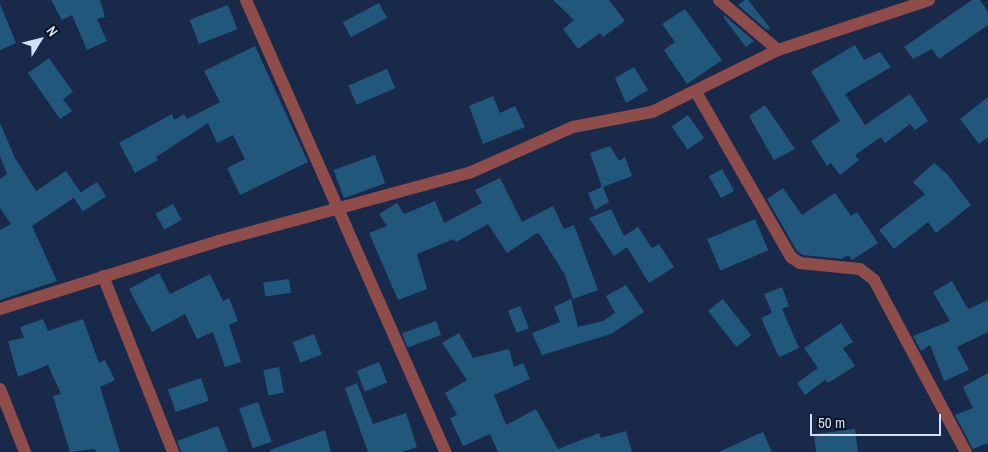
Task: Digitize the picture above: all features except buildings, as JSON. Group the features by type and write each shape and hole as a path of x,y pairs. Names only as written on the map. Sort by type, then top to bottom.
{"street":[{"path":"246,0 445,452"},
{"path":"719,0 778,50"},
{"path":"0,309 103,276 338,208 469,173 573,127 652,112 778,50 928,0"},
{"path":"696,92 791,257 800,263 860,269 874,280 966,452"},
{"path":"103,276 173,452"},
{"path":"0,389 25,452"}]}
